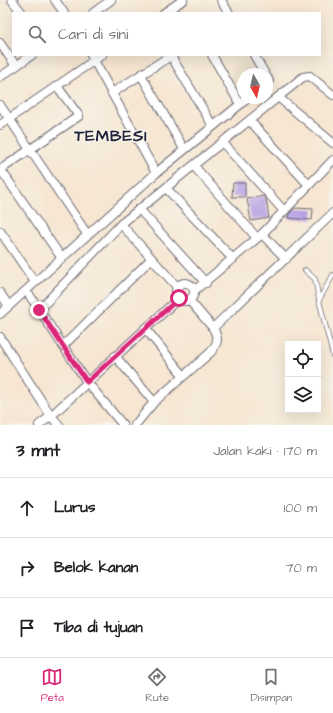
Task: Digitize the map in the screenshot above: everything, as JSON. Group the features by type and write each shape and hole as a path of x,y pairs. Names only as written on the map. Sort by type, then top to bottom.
{"street":[{"path":"12,0 21,12"},
{"path":"55,0 63,12"},
{"path":"93,12 100,3 111,0"},
{"path":"165,12 183,0"},
{"path":"221,0 228,12"},
{"path":"0,43 16,66"},
{"path":"0,77 31,56"},
{"path":"112,92 170,56"},
{"path":"173,56 213,126"},
{"path":"213,56 237,99"},
{"path":"255,56 262,68"},
{"path":"0,125 57,86 92,58 156,173"},
{"path":"141,74 184,149"},
{"path":"39,310 121,224 303,77 310,76 333,95"},
{"path":"57,86 79,116 0,170 61,258"},
{"path":"278,97 333,143"},
{"path":"0,314 156,173 240,104"},
{"path":"0,105 87,234"},
{"path":"250,121 309,185"},
{"path":"223,143 284,211"},
{"path":"194,291 260,236 333,160"},
{"path":"194,166 260,236 286,259"},
{"path":"166,188 233,260"},
{"path":"139,209 206,282"},
{"path":"213,328 333,213"},
{"path":"121,224 178,288"},
{"path":"0,231 35,282"},
{"path":"63,346 151,259"},
{"path":"182,284 192,286 194,291 193,297 184,301 179,298 177,293 178,288 182,284"},
{"path":"0,293 9,306"},
{"path":"30,296 87,382 123,425"},
{"path":"39,425 51,416 179,298"},
{"path":"135,425 154,402 211,352 217,344 218,337 213,328 189,300"},
{"path":"145,328 183,375"},
{"path":"0,337 51,416 59,425"},
{"path":"115,356 154,402"}],"lane":[{"path":"305,270 316,279 319,300 333,356"},
{"path":"319,300 333,275"}],"building":[{"path":"233,183 245,183 245,197 232,197"},
{"path":"264,196 266,199 269,218 251,221 247,199"},
{"path":"295,208 313,209 312,220 288,218 289,214"}],"district":[{"name":"TEMBESI","path":"111,135"}],"route":[{"path":"39,310 87,382 179,298"}]}
